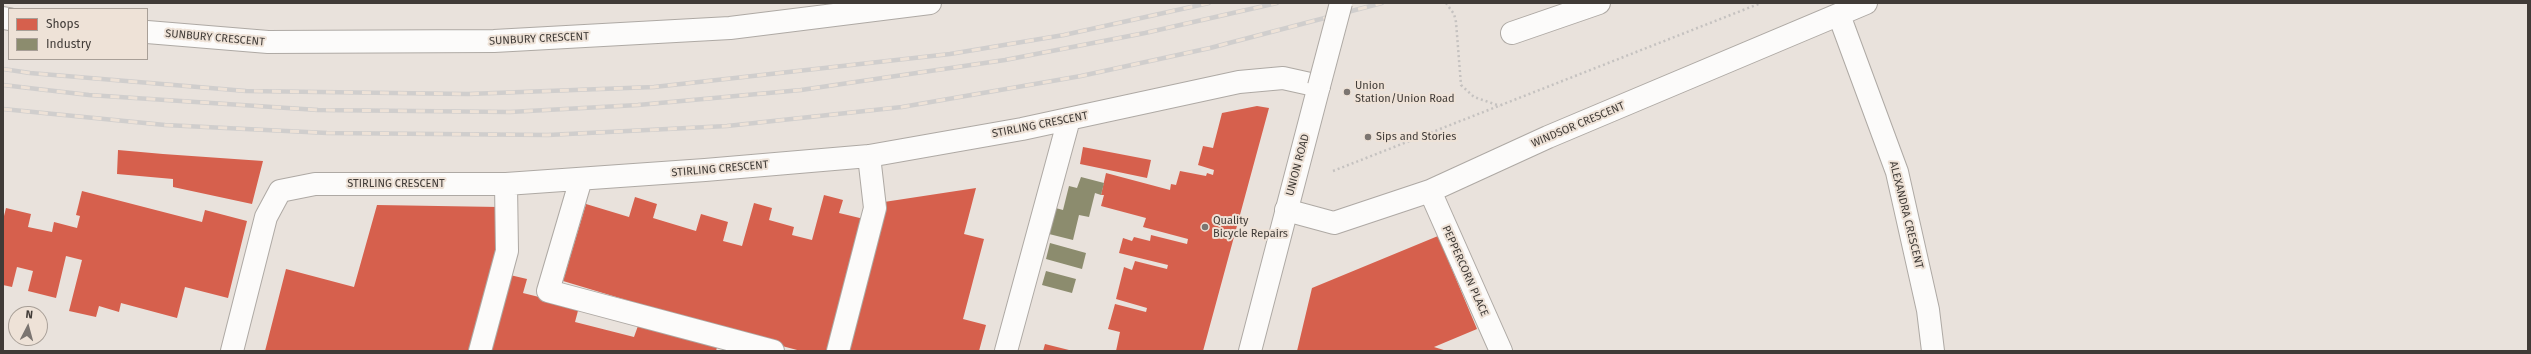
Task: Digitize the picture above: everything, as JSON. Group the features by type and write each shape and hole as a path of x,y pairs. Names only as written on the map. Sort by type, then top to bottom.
{"street":[{"name":"SUNBURY CRESCENT","path":"148,32 268,42 494,42 730,28 930,3"},
{"name":"UNION ROAD","path":"1250,351 1341,3"},
{"path":"1512,33 1599,3"},
{"name":"WINDSOR CRESCENT","path":"1286,210 1334,223 1430,191 1548,137 1866,3"},
{"name":"ALEXANDRA CRESCENT","path":"1840,15 1897,172 1928,310 1932,351"},
{"name":"STIRLING CRESCENT","path":"232,351 266,217 280,191 315,184 506,184 868,156 1068,119 1239,82 1283,78 1320,86"},
{"path":"1006,351 1068,119"},
{"path":"838,351 875,208 868,156"},
{"path":"581,179 548,291 773,351"},
{"path":"480,351 507,251 506,184"},
{"name":"PEPPERCORN PLACE","path":"1430,191 1501,351"}],"path":[{"path":"1446,3 1454,14 1456,22 1461,85 1474,97 1497,106 1505,106"},
{"path":"1333,171 1505,106 1761,3"}],"building: Shops":[{"path":"1257,106 1269,108 1203,351 1116,351 1120,332 1108,329 1115,304 1146,312 1147,308 1116,299 1124,267 1132,270 1135,261 1167,269 1168,265 1119,253 1123,238 1132,241 1134,237 1150,241 1151,235 1187,244 1188,239 1143,227 1146,218 1101,206 1104,195 1101,195 1106,173 1170,190 1171,184 1176,185 1180,171 1206,176 1207,173 1213,175 1214,170 1198,165 1203,146 1213,148 1222,113"},
{"path":"1083,147 1151,160 1147,178 1080,164"},
{"path":"118,150 263,161 252,204 173,187 173,179 117,174"},
{"path":"976,188 964,234 984,239 963,319 986,325 979,351 844,351 884,202"},
{"path":"82,191 202,222 205,210 247,221 228,298 185,287 177,318 121,303 119,312 99,306 96,317 69,311 82,260 66,256 56,298 28,291 33,271 17,267 12,287 3,285 3,220 6,208 31,214 28,227 52,232 54,222 77,228 80,216 76,215"},
{"path":"824,195 843,200 839,213 864,219 829,351 801,351 763,341 563,281 586,204 629,217 635,197 657,204 653,218 696,231 701,214 728,222 723,241 742,246 754,203 772,208 769,220 794,227 792,235 812,240"},
{"path":"377,205 499,207 500,250 473,351 265,351 286,269 354,287"},
{"path":"1438,236 1477,329 1434,347 1447,351 1297,351 1312,288"},
{"path":"510,275 527,279 523,293 579,307 575,322 634,337 639,323 718,344 716,351 490,351"},
{"path":"1045,344 1069,350 1069,351 1043,351"}],"building: Industry":[{"path":"1081,177 1104,183 1101,195 1095,193 1089,217 1079,215 1073,240 1045,233 1052,207 1063,210 1069,186 1077,188"},
{"path":"1050,243 1086,253 1082,269 1046,259"},
{"path":"1046,271 1076,279 1072,293 1042,285"}],"railway":[{"path":"3,69 30,73 246,91 468,94 654,87 950,54 1064,35 1209,3"},
{"path":"3,85 89,95 318,110 510,112 638,105 801,90 1005,60 1145,33 1277,3"},
{"path":"3,109 165,125 327,133 548,135 727,126 902,107 1081,76 1210,48 1382,3"}],"place":[{"name":"Union Station/Union Road","path":"1347,92"},
{"name":"Sips and Stories","path":"1368,137"},
{"name":"Quality Bicycle Repairs","path":"1205,227"}]}
